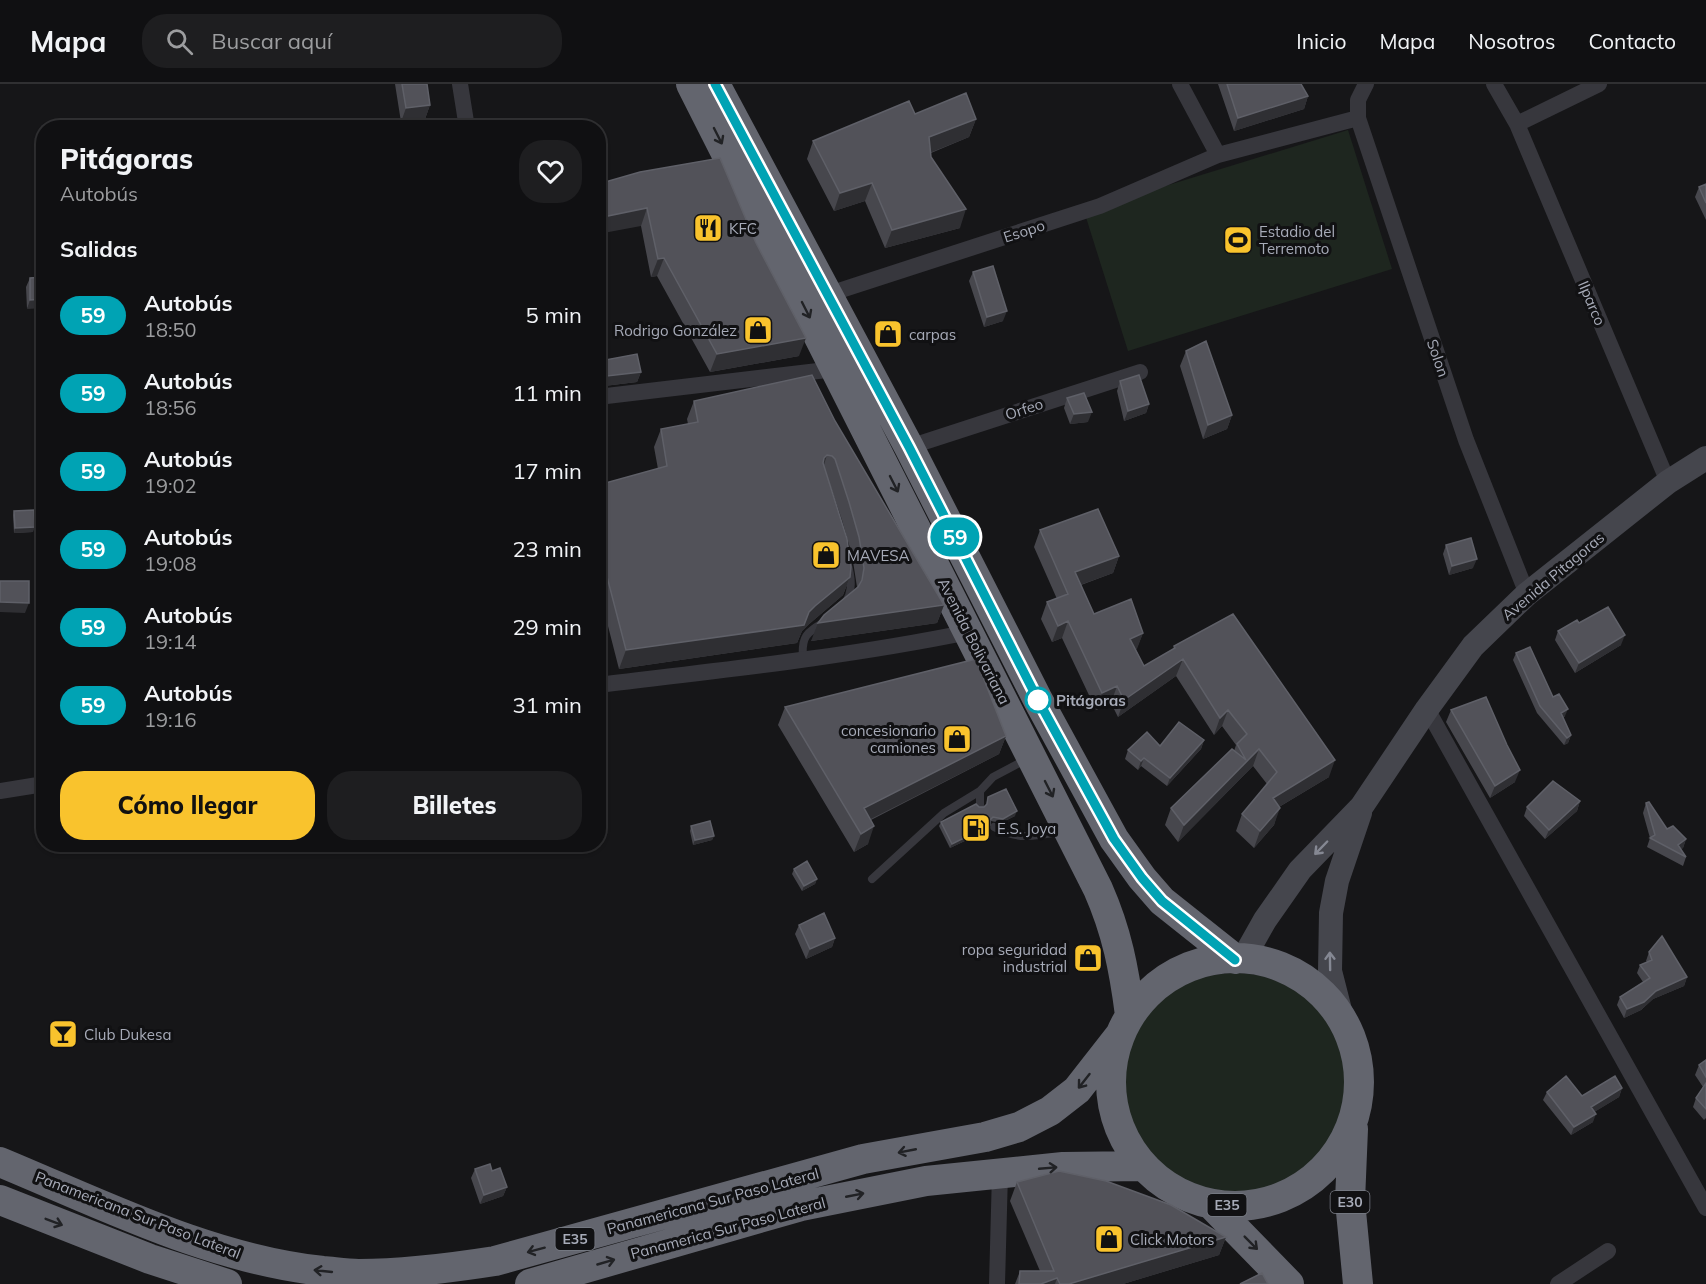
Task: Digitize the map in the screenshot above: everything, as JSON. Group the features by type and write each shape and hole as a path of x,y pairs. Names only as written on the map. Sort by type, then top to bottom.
{"highway":[{"name":"Avenida Bolivariana","path":"691,84 1033,756 1111,917 1123,965 1125,1025"},
{"name":"Avenida Bolivariana","path":"715,84 909,447 1038,700 1114,839 1162,901 1239,959"},
{"name":"E35","path":"1239,959 1272,964 1299,977 1323,995 1342,1018 1353,1042 1358,1068 1359,1094 1354,1120 1338,1152 1313,1179 1282,1197 1247,1206 1211,1204 1178,1192 1143,1166 1123,1137 1112,1104 1111,1069 1125,1025 1153,989 1180,971 1210,961 1239,959"},
{"name":"Panamericana Sur Paso Lateral","path":"0,1162 226,1252 292,1268 358,1274 442,1270 495,1261 863,1160 985,1137 1018,1127 1050,1111 1077,1090 1125,1025"},
{"name":"E30","path":"1354,1120 1350,1201 1358,1284"},
{"name":"Panamerica Sur Paso Lateral","path":"530,1284 801,1206 926,1181 1063,1167 1143,1166"},
{"path":"0,1200 150,1259 227,1284"},
{"path":"1211,1204 1289,1284"}],"main road":[{"name":"Avenida Pitagoras","path":"1239,959 1300,870 1362,806 1426,709 1473,646 1527,594 1668,482 1704,464"},
{"name":"Avenida Pitagoras","path":"1342,1018 1330,971 1331,914 1337,881 1362,806"}],"street":[{"path":"460,84 466,120"},
{"path":"1180,84 1218,155"},
{"path":"1358,118 1358,100 1366,84"},
{"name":"Ilparco","path":"1494,84 1517,124 1668,482"},
{"path":"1517,124 1599,84"},
{"name":"Esopo","path":"826,295 1100,206 1218,155 1358,118"},
{"name":"Solon","path":"1358,118 1466,440 1527,594"},
{"path":"606,396 835,369"},
{"name":"Orfeo","path":"909,447 1140,372"},
{"path":"606,684 803,660 969,632"},
{"path":"1426,709 1706,1208"},
{"path":"0,791 36,785"},
{"path":"997,1284 1000,1173"},
{"path":"1558,1284 1608,1251"}],"lane":[{"path":"803,660 802,644 808,632 829,619 849,598 851,575 844,554"},
{"path":"872,879 944,813 981,791 993,777 1033,756"},
{"path":"980,806 981,791"},
{"path":"994,827 1008,835 1023,838 1070,830"}],"shaded area":[{"name":"Estadio del Terremoto","path":"1348,130 1392,269 1128,351 1084,211"},
{"path":"1235,973 1267,978 1287,986 1304,998 1320,1014 1332,1031 1340,1051 1345,1083 1340,1115 1332,1135 1320,1152 1304,1168 1287,1180 1267,1188 1235,1193 1203,1188 1183,1180 1166,1168 1150,1152 1138,1135 1130,1115 1125,1083 1130,1051 1138,1031 1150,1014 1166,998 1183,986 1203,978"}],"building":[{"path":"402,84 427,84 430,105 406,108"},
{"path":"1227,84 1301,84 1308,96 1238,118"},
{"path":"966,93 976,119 929,137 931,157 966,209 892,230 872,183 840,193 813,141 909,101 915,114"},
{"path":"720,158 756,243 806,338 717,354 664,258 658,259 647,208 606,216 606,182 640,172"},
{"path":"1706,184 1706,203 1699,187"},
{"path":"993,266 1007,311 987,317 973,272"},
{"path":"30,278 36,278 36,300 30,300"},
{"path":"1206,341 1232,415 1208,425 1186,351"},
{"path":"637,354 641,372 607,376 606,360"},
{"path":"812,375 835,421 944,605 818,623 824,615 858,587 864,568 859,537 835,459 827,455 823,463 847,539 850,577 809,612 804,625 626,650 606,573 606,483 667,466 661,429 698,422 694,401"},
{"path":"1139,375 1149,404 1128,411 1120,381"},
{"path":"1084,393 1092,412 1074,414 1067,398"},
{"path":"1098,509 1119,556 1075,572 1094,614 1131,599 1143,633 1130,639 1144,666 1175,648 1174,646 1233,614 1335,760 1273,798 1280,808 1260,831 1242,814 1277,772 1259,749 1184,825 1171,808 1232,749 1246,760 1237,744 1247,734 1228,710 1220,718 1183,659 1124,700 1117,686 1102,693 1068,621 1058,626 1047,602 1068,594 1040,530"},
{"path":"34,510 35,527 15,528 14,511"},
{"path":"1471,538 1477,559 1452,566 1446,545"},
{"path":"0,581 29,581 29,603 0,602"},
{"path":"1608,607 1625,635 1579,663 1558,631 1577,620 1579,623"},
{"path":"1530,647 1553,697 1559,694 1568,709 1561,713 1571,735 1567,738 1540,706 1516,653"},
{"path":"976,659 1006,736 864,808 874,826 861,834 785,707"},
{"path":"1486,697 1520,770 1495,786 1451,710"},
{"path":"1179,722 1204,740 1170,778 1144,758 1141,761 1128,750 1147,732 1160,746"},
{"path":"1553,781 1580,801 1549,830 1527,807"},
{"path":"1006,789 1017,811 1003,819 993,817 990,825 952,844 941,822 976,804 984,807 988,797"},
{"path":"1649,802 1667,829 1673,826 1686,839 1678,845 1686,857 1650,838 1655,835 1646,803"},
{"path":"710,821 714,836 695,840 691,826"},
{"path":"807,861 817,879 804,886 794,869"},
{"path":"824,913 835,938 810,949 799,925"},
{"path":"1662,936 1687,977 1656,991 1644,1002 1627,1009 1620,997 1650,978 1640,965 1652,960 1649,952"},
{"path":"1706,1060 1706,1077 1699,1065"},
{"path":"1566,1076 1582,1096 1615,1076 1622,1088 1591,1107 1596,1114 1574,1127 1547,1092"},
{"path":"1706,1083 1706,1109 1696,1098"},
{"path":"490,1164 492,1171 500,1168 507,1187 484,1195 475,1169"},
{"name":"Click Motors","path":"1059,1171 1106,1181 1171,1205 1226,1237 1069,1284 1060,1284 1057,1278 1041,1284 1019,1284 1020,1271 1054,1271 1017,1182"},
{"path":"1262,1273 1268,1284 1240,1284"}],"bus line":[{"name":"59","path":"715,84 909,447 1038,700 1114,839 1162,901 1235,960"}],"place":[{"name":"KFC","path":"708,228"},
{"name":"Estadio del Terremoto","path":"1238,240"},
{"name":"Rodrigo González","path":"758,330"},
{"name":"carpas","path":"888,334"},
{"name":"MAVESA","path":"826,555"},
{"name":"Pitágoras","path":"1038,700"},
{"name":"concesionario camiones","path":"957,739"},
{"name":"E.S. Joya","path":"976,828"},
{"name":"ropa seguridad industrial","path":"1088,958"},
{"name":"Club Dukesa","path":"63,1034"},
{"name":"Click Motors","path":"1109,1239"}]}
